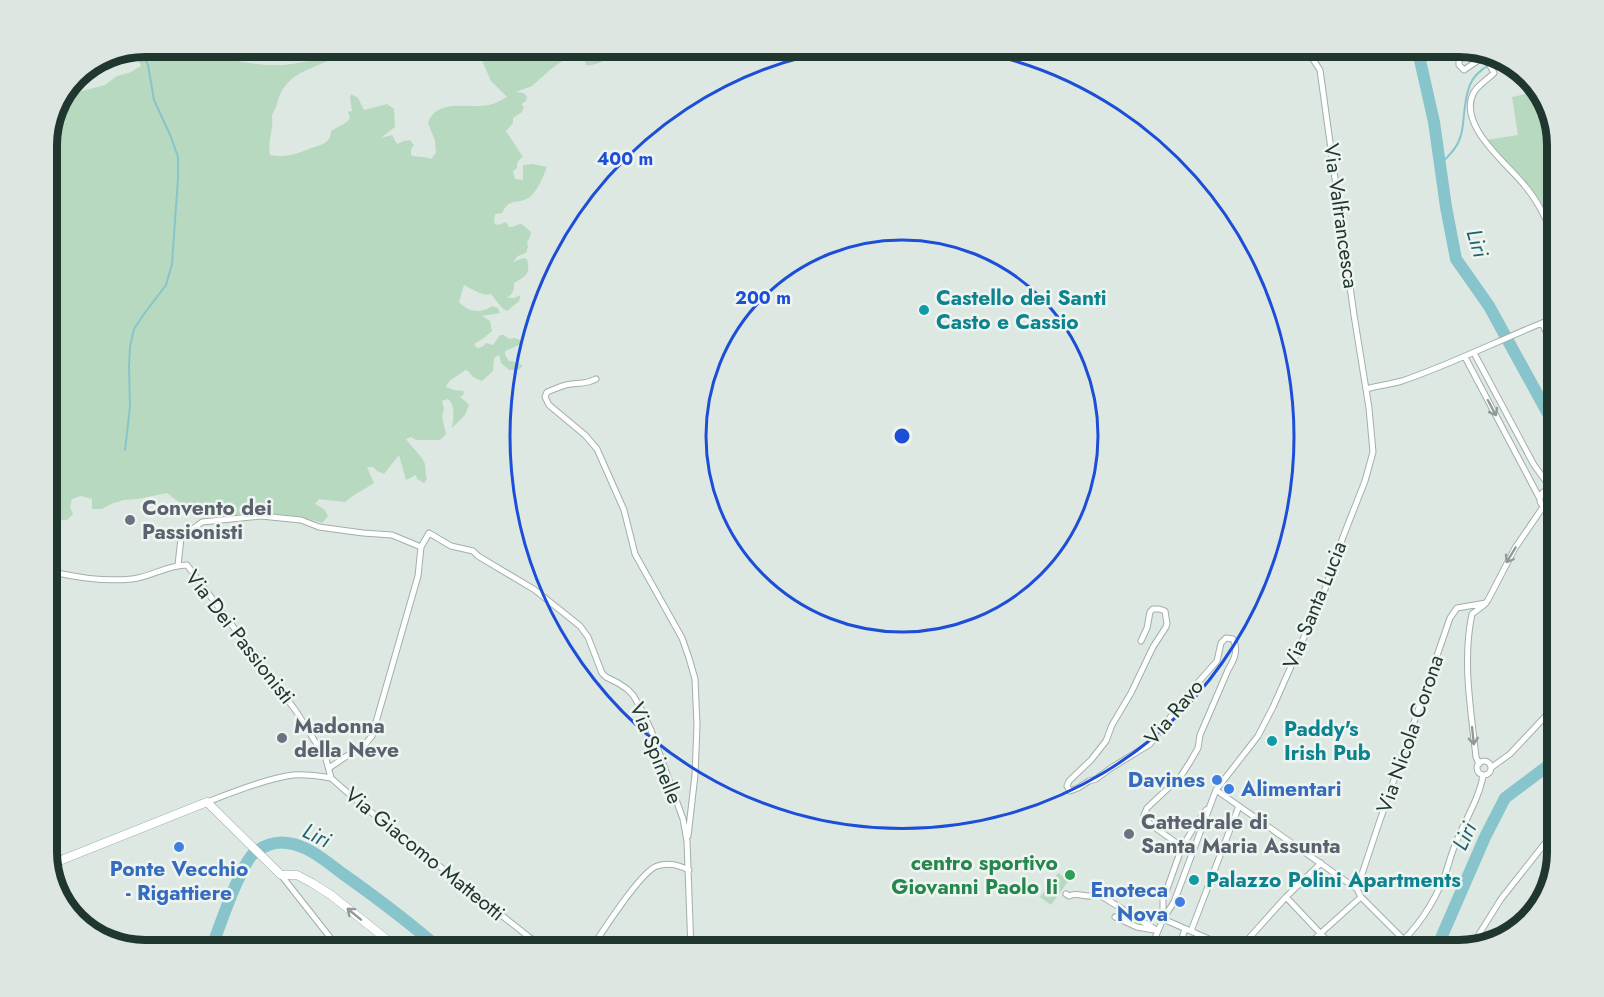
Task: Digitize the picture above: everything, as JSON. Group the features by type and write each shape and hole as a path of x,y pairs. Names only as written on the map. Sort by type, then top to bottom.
{"street":[{"name":"Via Valfrancesca","path":"1312,57 1320,70 1366,389"},
{"path":"1459,57 1459,65 1464,70 1481,60"},
{"path":"1489,63 1494,74 1478,87 1472,97 1474,121 1485,142 1527,187 1547,224"},
{"path":"1366,389 1401,381 1465,357 1547,321"},
{"path":"1542,323 1547,334"},
{"path":"1474,353 1534,465 1547,482"},
{"path":"1465,357 1543,507"},
{"path":"596,379 588,384 560,386 547,392 545,397 549,405 585,435 597,449 624,510 635,554 682,638 689,658 697,700 697,725 695,775 687,841"},
{"name":"Via Santa Lucia","path":"1163,919 1174,902 1216,790 1258,736 1324,592 1372,457 1373,440 1366,389"},
{"path":"1540,499 1542,493 1547,492"},
{"path":"1543,507 1547,507"},
{"path":"1483,776 1477,771 1479,764 1476,758 1467,671 1467,649 1472,614 1486,603 1515,548 1543,507"},
{"path":"57,573 94,580 134,579 178,565 181,538 202,522 261,516 301,520 319,527 392,535 421,547 418,576 372,736 366,743 329,768"},
{"name":"Via Spinelle","path":"421,547 429,533 452,546 473,551 535,590 580,626 588,637 602,673 618,682 633,695 662,758 683,819 687,841 691,940"},
{"name":"Via Dei Passionisti","path":"178,565 187,565 296,711 326,759 331,778"},
{"name":"Via Nicola Corona","path":"1357,889 1450,618 1457,608 1486,603"},
{"name":"Via Ravo","path":"1141,641 1147,628 1150,612 1153,609 1165,611 1167,624 1165,630 1153,647 1106,741 1067,786 1070,790 1096,779 1150,744 1187,695 1217,661 1221,643 1226,638 1233,639 1236,650 1233,662 1200,735 1198,748 1181,776 1147,808 1144,815 1150,824 1182,847"},
{"path":"1483,776 1489,774 1492,767 1510,754 1547,715"},
{"path":"1479,764 1483,761 1488,762 1492,767"},
{"path":"58,862 250,787 294,775 331,778"},
{"path":"1405,940 1429,908 1444,877 1483,776"},
{"name":"Via Giacomo Matteotti","path":"331,778 533,940"},
{"path":"1216,790 1357,889 1361,897 1403,940"},
{"path":"207,802 278,872 331,940"},
{"path":"1154,940 1163,919 1163,900 1182,847 1211,804"},
{"path":"1183,940 1239,806"},
{"path":"1477,938 1501,899 1547,841"},
{"path":"1247,940 1286,897 1321,863"},
{"path":"598,940 639,881 653,868 675,864 688,870"},
{"path":"278,872 297,875 308,880 331,895 386,940"},
{"path":"1066,894 1091,897 1098,894 1158,931"},
{"path":"1286,897 1326,940"},
{"path":"1314,940 1361,897"},
{"path":"1115,917 1137,927 1158,931"},
{"path":"1163,919 1211,940"}],"green space":[{"path":"217,57 264,65 330,60 297,75 285,86 272,115 270,155 291,155 325,143 331,131 350,118 348,112 352,111 351,94 358,98 364,110 387,104 394,109 395,127 381,138 392,135 397,144 410,140 414,145 411,155 431,159 436,153 435,141 428,123 438,110 454,106 489,105 507,97 491,81 480,57 568,57 532,86 516,92 527,96 526,101 521,104 524,107 522,112 513,118 513,123 506,131 523,157 513,171 515,179 523,180 523,165 547,167 530,197 511,203 502,213 495,214 494,223 498,225 506,222 509,227 512,227 520,224 531,232 526,253 518,256 513,262 523,258 527,259 528,264 528,271 514,283 513,292 507,298 521,295 519,301 507,311 491,294 481,294 464,285 459,302 475,311 492,306 498,308 500,313 482,316 490,321 492,331 474,344 477,348 486,343 493,345 500,335 520,340 521,344 505,351 505,355 509,361 523,366 518,370 509,370 501,363 499,355 494,358 493,371 482,381 465,370 449,381 446,387 463,391 464,394 460,397 469,405 465,415 452,428 451,402 448,399 442,401 444,409 442,417 446,434 440,440 416,440 411,437 406,439 425,464 427,479 424,483 417,479 416,475 406,480 399,455 384,474 373,467 367,467 374,483 345,502 319,499 315,504 324,509 328,516 322,523 277,514 204,515 189,509 167,493 124,500 102,509 92,509 92,499 81,496 72,499 70,507 73,514 67,520 57,520 57,140 60,122 66,106 77,90 78,92 105,85 117,76 129,73 141,66 137,58"},
{"path":"584,57 608,57 595,64 586,65"},
{"path":"1530,93 1542,117 1547,140 1547,219 1530,187 1486,140 1518,135 1512,97"},
{"path":"1058,873 1069,880 1051,905 1040,897"},
{"path":"1195,935 1206,940 1186,940"}],"waterway":[{"path":"125,450 130,407 130,347 134,329 166,285 172,264 178,178 178,157 154,100 148,65 144,57"},
{"name":"Liri","path":"1419,57 1434,122 1456,259 1489,306 1547,412"},
{"path":"1440,165 1459,142 1467,93 1473,80 1477,74 1491,64"},
{"name":"Liri","path":"1440,940 1485,837 1505,798 1547,766"},
{"name":"Liri","path":"215,940 248,860 260,849 273,843 295,844 317,855 429,940"}],"place":[{"name":"Castello dei Santi Casto e Cassio","path":"924,310"},
{"name":"Convento dei Passionisti","path":"130,520"},
{"name":"Madonna della Neve","path":"282,738"},
{"name":"Paddy's Irish Pub","path":"1272,741"},
{"name":"Davines","path":"1217,780"},
{"name":"Alimentari","path":"1229,789"},
{"name":"Cattedrale di Santa Maria Assunta","path":"1129,834"},
{"name":"Ponte Vecchio - Rigattiere","path":"179,847"},
{"name":"centro sportivo Giovanni Paolo Ii","path":"1070,875"},
{"name":"Palazzo Polini Apartments","path":"1194,880"},
{"name":"Enoteca Nova","path":"1180,902"}]}
